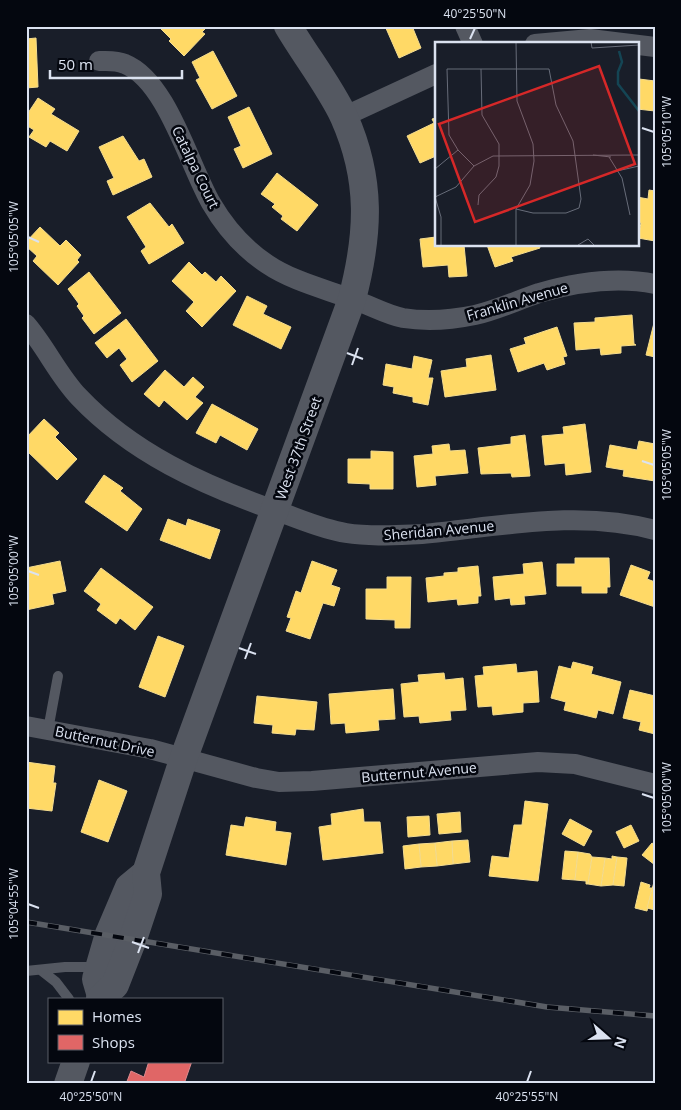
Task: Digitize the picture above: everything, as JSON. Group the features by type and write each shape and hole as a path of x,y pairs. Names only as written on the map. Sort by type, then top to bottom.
{"street":[{"name":"West 37th Street","path":"146,873 129,887 109,934 96,979 100,997 114,985 133,940 148,894 146,873 183,760 352,299 363,258 367,212 360,167 344,117 288,26"},
{"path":"465,26 471,42"},
{"path":"557,42 590,39 614,42"},
{"path":"638,45 655,47"},
{"name":"Catalpa Court","path":"99,61 114,60 126,64 137,70 154,89 170,115 211,203 230,231 246,248 267,264 290,276 352,299"},
{"path":"344,117 435,74"},
{"name":"Franklin Avenue","path":"352,299 401,318 451,319 477,314 539,293 577,284 608,279 655,284"},
{"name":"Sheridan Avenue","path":"26,324 79,397 106,423 174,468 241,498 315,525 346,533 379,535 421,534 533,521 610,522 655,530"},
{"name":"Butternut Drive","path":"26,726 150,749 183,760"},
{"name":"Butternut Avenue","path":"183,760 279,782 312,781 538,762 575,764 655,784"},
{"path":"68,1084 76,1062"}],"lane":[{"path":"48,730 58,676"},
{"path":"26,971 100,966"},
{"path":"42,971 56,982 68,998"}],"building: Homes":[{"path":"162,26 208,26 202,32 205,34 184,56 169,41 171,39 161,29"},
{"path":"385,26 412,26 421,48 399,58"},
{"path":"36,38 38,87 26,88 26,39"},
{"path":"213,51 237,96 212,109 196,80 200,78 192,62"},
{"path":"639,79 655,81 655,111 638,109"},
{"path":"38,98 55,109 51,114 79,131 67,151 50,141 46,147 29,137 34,130 26,125 26,116"},
{"path":"249,107 272,154 243,168 234,149 241,146 228,117"},
{"path":"435,118 435,156 420,163 407,136 434,123 432,119"},
{"path":"123,136 139,161 144,159 152,177 113,195 107,181 114,178 99,147"},
{"path":"277,173 318,205 297,231 281,219 283,216 272,207 275,204 261,194"},
{"path":"649,190 655,191 655,241 638,238 641,223 638,222 638,197 648,199"},
{"path":"150,203 169,227 172,224 184,243 149,264 141,251 146,247 127,217"},
{"path":"40,227 60,246 66,240 81,255 77,260 79,262 58,285 33,261 37,256 26,246 26,242"},
{"path":"435,237 435,246 464,246 467,276 449,277 448,265 423,267 420,239"},
{"path":"487,246 539,246 540,248 511,257 513,261 495,267"},
{"path":"189,262 202,275 205,272 216,282 221,276 236,291 202,327 186,311 194,302 172,281"},
{"path":"89,272 121,313 94,334 82,318 84,316 77,306 79,304 68,289"},
{"path":"247,296 267,306 263,314 291,327 281,349 233,325"},
{"path":"632,315 634,344 636,345 621,346 621,353 601,355 600,348 576,350 574,323 595,322 595,318"},
{"path":"126,319 158,361 132,382 120,365 127,359 119,348 107,358 95,343"},
{"path":"655,323 655,357 646,355"},
{"path":"557,327 567,356 563,357 565,364 547,370 544,363 518,372 510,349 526,344 524,338"},
{"path":"491,355 496,390 445,397 441,371 467,367 466,359"},
{"path":"414,356 432,360 428,378 433,378 428,405 413,402 413,397 393,393 394,387 383,385 386,364 412,369"},
{"path":"165,370 184,387 193,377 204,387 195,397 203,403 187,420 164,400 159,407 144,394"},
{"path":"212,404 258,429 247,450 220,435 216,443 196,433"},
{"path":"44,419 59,433 55,437 77,459 57,480 26,450 26,438"},
{"path":"585,424 591,472 566,475 565,463 545,465 542,436 564,434 563,427"},
{"path":"525,435 530,476 512,477 511,473 481,474 478,448 511,444 511,437"},
{"path":"639,441 655,444 655,481 623,476 624,470 606,467 610,445 637,450"},
{"path":"449,444 450,451 465,450 468,473 435,476 436,485 417,487 414,456 433,454 432,446"},
{"path":"371,451 393,452 393,489 370,489 370,484 348,483 348,459 371,459"},
{"path":"104,475 123,488 120,491 142,509 127,531 85,502"},
{"path":"168,519 186,526 188,519 220,530 210,559 160,540"},
{"path":"575,558 609,558 610,587 607,587 607,593 582,593 582,586 557,586 557,564 575,564"},
{"path":"60,561 66,591 52,594 54,604 26,610 26,568"},
{"path":"312,561 337,570 331,585 340,588 334,606 323,603 310,639 286,631 291,618 287,617 296,591 301,593"},
{"path":"542,562 546,594 524,596 525,604 511,605 510,598 495,600 493,577 524,574 523,564"},
{"path":"631,565 650,572 647,579 655,582 655,607 620,595"},
{"path":"478,566 481,596 478,596 478,603 458,605 457,599 428,602 426,578 444,576 444,573 458,572 458,568"},
{"path":"101,568 153,607 135,630 120,618 116,624 97,610 101,604 84,591"},
{"path":"387,577 411,577 410,628 395,628 395,620 366,619 366,589 387,589"},
{"path":"158,636 184,646 165,697 139,687"},
{"path":"573,662 593,667 591,674 621,682 613,714 598,710 596,718 564,710 566,702 551,698 559,666 571,669"},
{"path":"516,664 517,673 537,671 539,702 523,703 523,712 493,715 492,706 478,707 475,676 484,675 483,667"},
{"path":"444,673 445,680 463,678 466,710 450,711 451,720 420,723 419,716 404,717 401,684 419,682 418,675"},
{"path":"393,689 395,719 378,720 379,730 346,733 345,723 331,724 329,694"},
{"path":"630,690 655,696 655,734 639,730 641,722 623,718"},
{"path":"257,696 317,702 314,730 296,729 295,735 272,733 273,725 254,723"},
{"path":"26,762 55,766 53,783 56,783 52,811 26,808"},
{"path":"99,780 127,791 108,842 81,832"},
{"path":"525,801 548,804 538,881 489,876 492,856 509,858 514,825 522,825"},
{"path":"363,809 364,822 380,822 383,853 323,860 319,827 332,825 331,814"},
{"path":"460,812 461,832 439,834 437,814"},
{"path":"429,816 430,835 408,837 407,817"},
{"path":"246,817 276,822 275,831 291,833 286,865 226,855 231,825 244,827"},
{"path":"570,819 592,831 584,846 562,834"},
{"path":"631,825 639,841 624,848 616,832"},
{"path":"468,840 470,862 453,864 452,841"},
{"path":"452,841 453,864 437,866 435,843"},
{"path":"435,843 437,866 421,867 419,844"},
{"path":"652,843 655,845 655,865 642,855"},
{"path":"419,844 421,867 405,869 403,846"},
{"path":"565,851 578,852 575,880 562,879"},
{"path":"578,852 590,854 592,857 588,884 586,884 586,881 575,880"},
{"path":"612,856 617,857 613,885 601,886 605,858 612,859"},
{"path":"592,857 605,858 601,886 588,884"},
{"path":"617,857 627,858 624,886 613,885"},
{"path":"641,882 650,885 649,888 652,888 647,911 635,908"},
{"path":"655,882 655,910 647,908"}],"building: Shops":[{"path":"149,1062 192,1062 184,1084 126,1084 131,1071 144,1077"}],"railway":[{"path":"26,922 547,1007 655,1016"}]}
